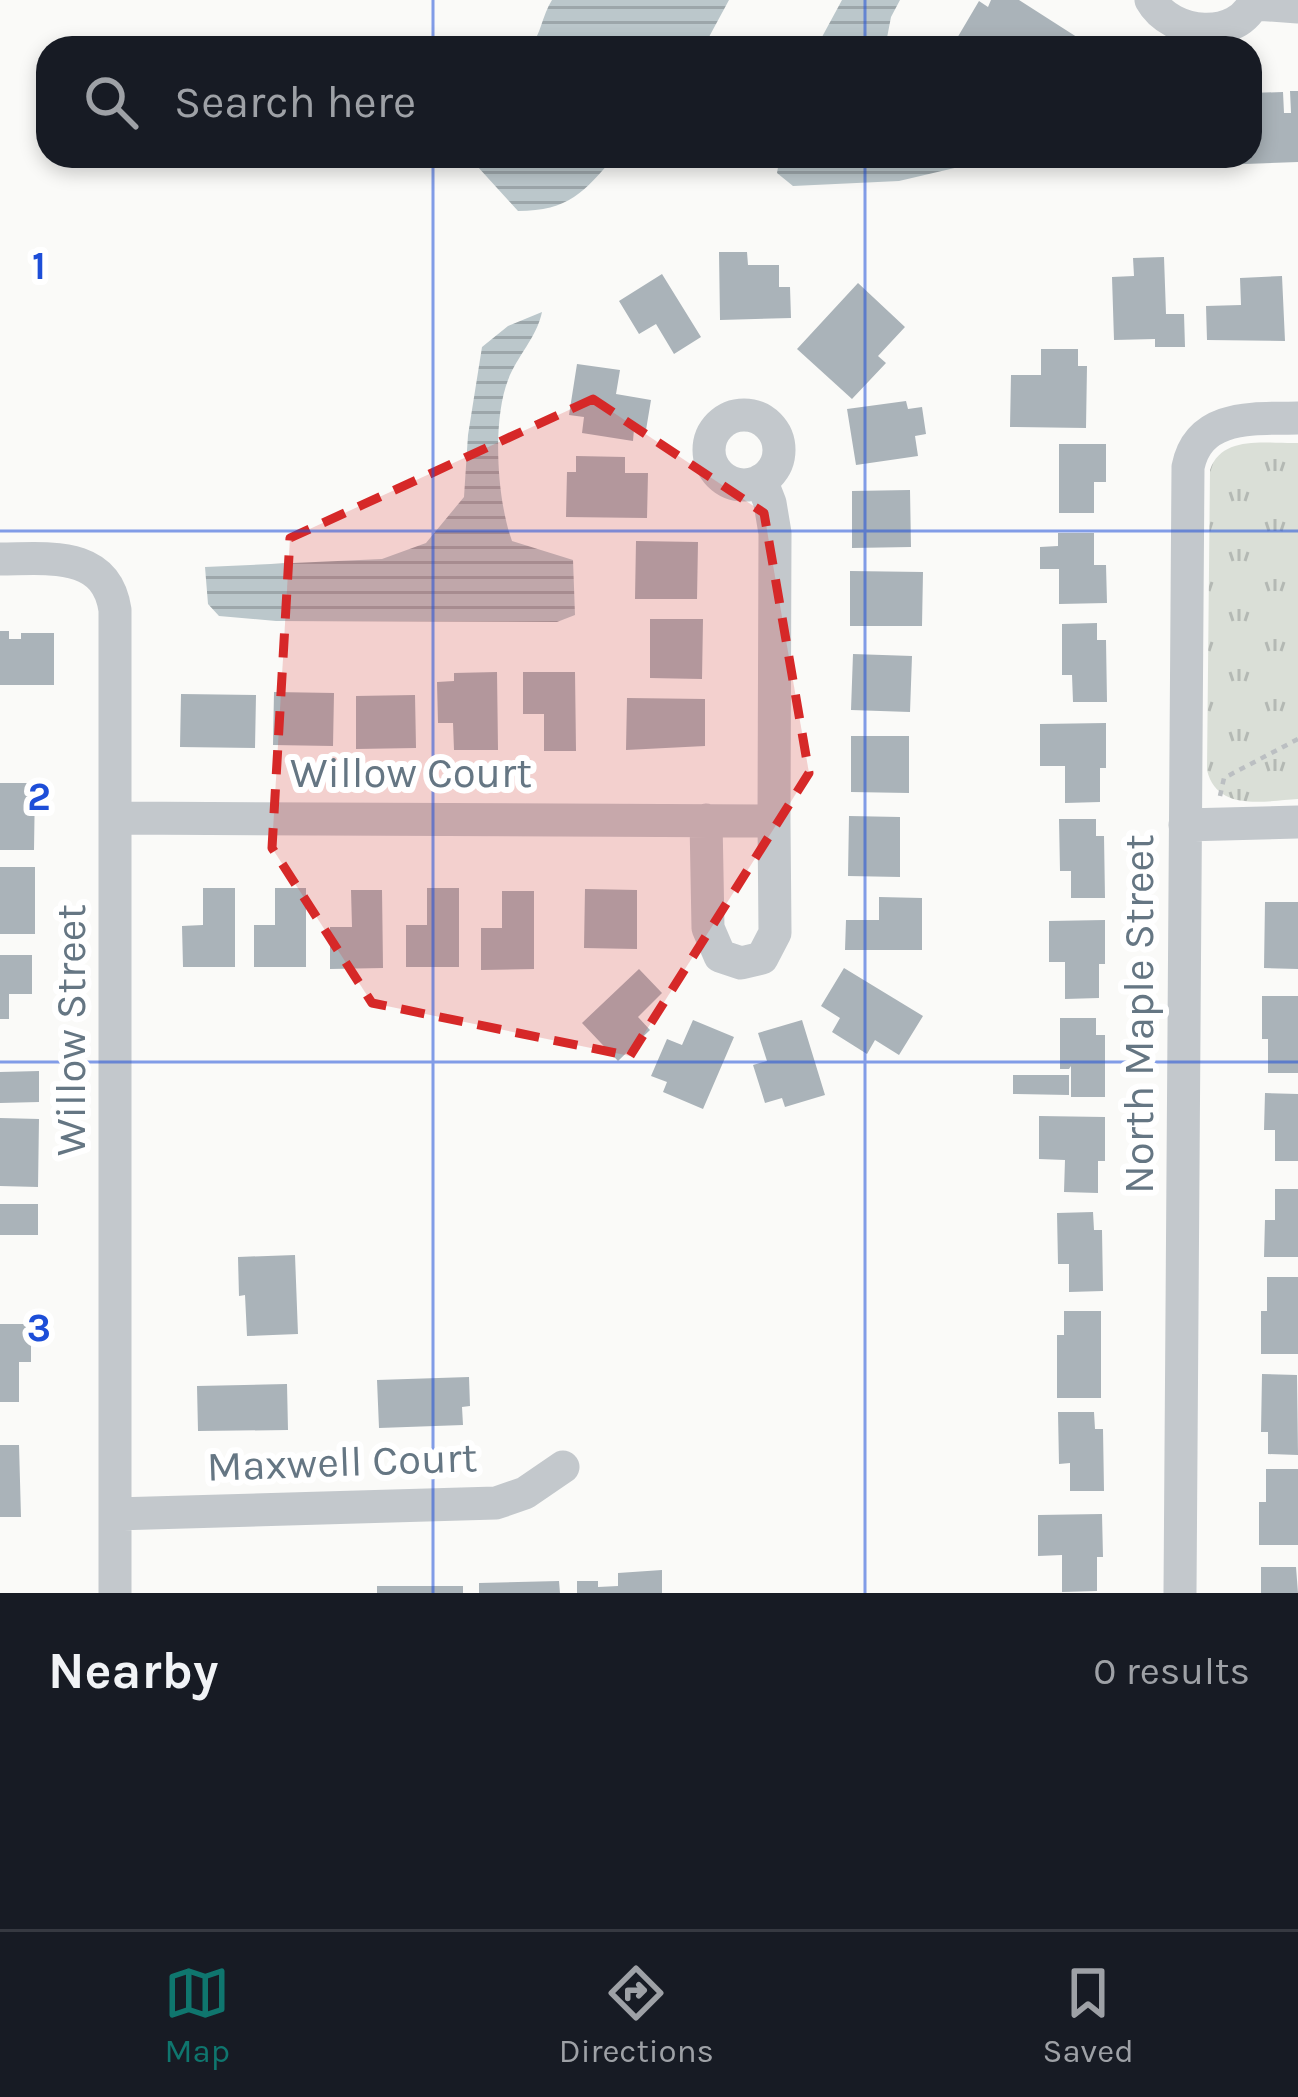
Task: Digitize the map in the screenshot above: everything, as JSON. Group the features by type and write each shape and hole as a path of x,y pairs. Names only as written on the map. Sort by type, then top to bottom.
{"street":[{"path":"1150,0 1168,20 1196,28 1235,22 1255,2 1298,8"},
{"name":"North Maple Street","path":"1180,1593 1188,467 1200,438 1221,424 1298,418"},
{"path":"706,820 710,935 720,956 741,963 762,958 775,937 775,533 761,480"},
{"name":"Willow Street","path":"0,559 78,562 101,575 110,590 116,621 115,1593"},
{"name":"Willow Court","path":"116,818 774,821"},
{"path":"1185,825 1298,822"},
{"name":"Maxwell Court","path":"115,1514 496,1503 525,1493 563,1467"}],"path":[{"path":"1220,797 1224,778 1298,739"}],"highlighted area":[{"path":"593,399 764,513 809,773 630,1056 372,1003 272,848 290,538"}],"green space":[{"path":"1298,443 1298,799 1244,801 1221,793 1207,770 1210,470 1224,451 1235,446"}],"shaded area":[{"path":"552,0 729,0 710,36 537,36"},
{"path":"842,0 900,0 887,36 822,36"},
{"path":"479,168 604,168 563,203 518,211"},
{"path":"778,168 955,168 899,181 793,186 777,173"},
{"path":"542,312 503,397 500,483 512,541 573,560 575,615 557,622 276,621 219,616 208,604 205,567 382,559 426,543 464,497 482,347 508,326"}],"building":[{"path":"991,0 1019,0 1075,36 958,36 979,1 988,7"},
{"path":"1290,91 1298,91 1298,162 1262,163 1262,93 1283,92 1284,113 1291,113"},
{"path":"719,252 747,252 748,265 779,265 779,287 790,287 791,318 720,320"},
{"path":"1164,257 1166,314 1184,314 1185,347 1155,347 1155,339 1114,340 1112,277 1134,276 1133,258"},
{"path":"662,274 701,337 674,354 656,324 639,334 619,301"},
{"path":"1282,276 1285,341 1207,340 1206,306 1241,305 1240,278"},
{"path":"858,283 905,327 878,356 886,363 852,399 797,349"},
{"path":"1041,349 1078,349 1078,366 1087,366 1086,428 1010,427 1011,375 1041,375"},
{"path":"577,364 620,370 616,394 651,400 646,430 634,429 633,441 582,433 584,417 569,415"},
{"path":"906,401 908,409 922,407 926,434 915,436 918,456 856,465 847,409"},
{"path":"1059,444 1106,444 1106,482 1094,482 1094,513 1059,513"},
{"path":"576,456 625,457 625,473 648,473 647,518 566,517 567,472 576,472"},
{"path":"910,490 911,547 852,548 852,491"},
{"path":"1058,533 1094,533 1094,565 1106,565 1107,603 1059,604 1059,569 1040,569 1040,547 1058,546"},
{"path":"636,541 698,542 697,599 635,599"},
{"path":"850,571 923,572 922,626 850,626"},
{"path":"650,619 703,619 702,679 650,678"},
{"path":"1097,623 1097,640 1106,640 1107,702 1073,702 1072,675 1062,675 1062,624"},
{"path":"0,631 9,631 9,639 21,639 21,633 54,633 54,685 0,685"},
{"path":"853,654 912,656 910,712 851,710"},
{"path":"497,672 498,750 454,750 453,723 438,723 437,682 454,681 454,673"},
{"path":"523,672 575,672 576,751 544,751 544,714 523,714"},
{"path":"274,692 334,693 333,746 273,745"},
{"path":"181,694 256,695 255,748 180,747"},
{"path":"415,695 416,748 356,749 356,696"},
{"path":"627,698 705,699 705,746 626,750"},
{"path":"1106,723 1100,802 1065,803 1065,766 1040,766 1040,724"},
{"path":"851,736 909,736 909,793 851,792"},
{"path":"0,783 35,783 34,850 0,850"},
{"path":"849,816 900,817 900,877 848,876"},
{"path":"1059,819 1096,819 1096,836 1104,836 1105,898 1071,898 1071,871 1060,871"},
{"path":"0,867 35,867 35,934 0,934"},
{"path":"203,888 235,888 235,967 183,967 182,926 203,925"},
{"path":"275,888 306,888 306,967 254,967 254,925 275,925"},
{"path":"427,888 459,888 459,967 406,967 406,925 427,925"},
{"path":"585,889 637,890 637,949 584,948"},
{"path":"351,890 382,890 383,968 330,969 330,927 352,927"},
{"path":"502,891 534,891 534,969 481,970 481,928 502,928"},
{"path":"879,897 922,898 922,950 845,950 846,920 879,920"},
{"path":"1265,902 1298,902 1298,969 1264,968"},
{"path":"1105,920 1099,998 1065,999 1065,962 1049,962 1049,921"},
{"path":"0,955 32,955 32,994 9,994 9,1019 0,1019"},
{"path":"844,968 923,1016 899,1055 875,1040 867,1054 832,1032 840,1018 821,1006"},
{"path":"639,969 662,993 638,1017 650,1030 618,1061 582,1023"},
{"path":"1262,996 1298,996 1298,1073 1268,1073"},
{"path":"1060,1018 1096,1018 1096,1035 1105,1035 1105,1097 1071,1097 1071,1066 1060,1069"},
{"path":"693,1020 734,1037 703,1109 663,1092 667,1082 651,1076 667,1039 682,1045"},
{"path":"802,1020 825,1095 785,1107 782,1098 765,1103 753,1065 767,1061 758,1033"},
{"path":"39,1071 39,1102 0,1103 0,1072"},
{"path":"1013,1075 1069,1075 1069,1095 1013,1094"},
{"path":"1265,1093 1298,1094 1298,1161 1275,1161 1275,1130 1264,1130"},
{"path":"1039,1116 1105,1117 1105,1161 1098,1161 1098,1193 1064,1192 1065,1160 1039,1159"},
{"path":"0,1118 39,1119 38,1187 0,1186"},
{"path":"1275,1189 1298,1189 1298,1257 1264,1257 1265,1220 1275,1220"},
{"path":"0,1204 38,1204 38,1235 0,1235"},
{"path":"1093,1212 1094,1230 1102,1230 1103,1291 1069,1292 1069,1264 1058,1264 1057,1213"},
{"path":"295,1255 298,1334 247,1336 238,1257"},
{"path":"1267,1277 1298,1277 1298,1354 1261,1354"},
{"path":"1064,1311 1101,1311 1101,1398 1057,1398 1057,1335 1064,1335"},
{"path":"0,1324 31,1324 31,1362 19,1362 19,1402 0,1402"},
{"path":"1262,1374 1297,1375 1298,1455 1268,1454 1268,1432 1261,1432"},
{"path":"469,1377 470,1406 462,1407 463,1425 379,1428 377,1380"},
{"path":"287,1384 288,1430 198,1431 197,1386"},
{"path":"1058,1412 1094,1412 1095,1429 1103,1429 1104,1491 1070,1491 1070,1463 1059,1464"},
{"path":"0,1445 19,1445 21,1517 0,1517"},
{"path":"1266,1469 1298,1469 1298,1545 1259,1545 1259,1502 1266,1502"},
{"path":"1102,1514 1103,1557 1097,1557 1097,1591 1062,1592 1062,1555 1038,1556 1038,1515"},
{"path":"1261,1567 1296,1567 1298,1593 1261,1593"},
{"path":"662,1570 662,1593 577,1593 577,1581 618,1586 618,1573"},
{"path":"559,1581 560,1593 479,1593 479,1583"},
{"path":"377,1586 463,1586 463,1593 377,1593"}]}
